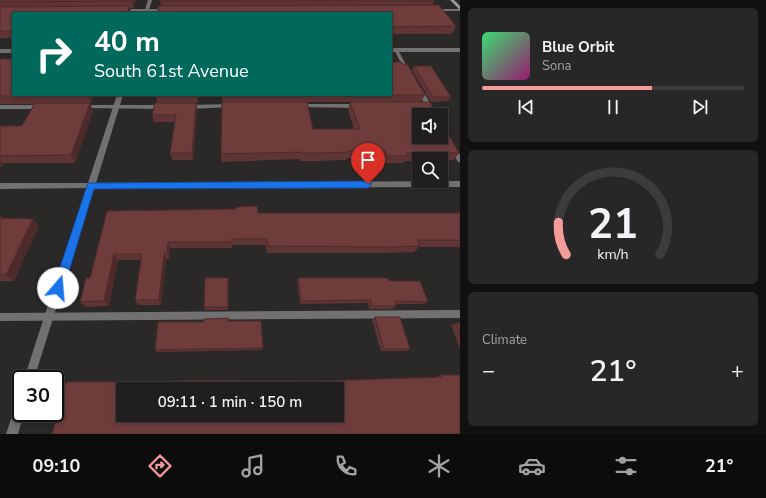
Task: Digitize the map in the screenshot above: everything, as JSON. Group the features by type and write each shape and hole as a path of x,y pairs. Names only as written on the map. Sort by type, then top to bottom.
{"main road":[{"path":"452,0 460,9"}],"street":[{"path":"146,12 150,0"},
{"path":"393,50 460,50"},
{"path":"0,51 12,51"},
{"path":"32,370 120,96"},
{"path":"0,186 460,184"},
{"path":"12,434 16,422"}],"lane":[{"path":"431,10 460,9"},
{"path":"116,10 146,12 170,10"},
{"path":"393,50 410,75"},
{"path":"414,81 428,106 421,106"},
{"path":"186,107 233,106"},
{"path":"296,106 366,106"},
{"path":"0,107 46,107"},
{"path":"77,107 170,107"},
{"path":"449,140 460,160"},
{"path":"0,317 460,314"}],"building":[{"path":"0,0 132,0 132,1 0,2"},
{"path":"434,0 434,1 160,1"},
{"path":"439,5 456,26 392,27 392,12 157,12 159,6"},
{"path":"130,6 127,12 12,12 12,31 0,31 0,7"},
{"path":"0,59 12,59 12,96 0,96"},
{"path":"392,62 402,62 402,64 407,64 425,95 392,95"},
{"path":"414,66 431,66 451,97 433,97"},
{"path":"222,102 307,102 313,129 360,129 350,102 430,102 433,108 412,108 412,144 448,144 448,133 459,153 412,152 407,153 408,156 387,156 385,151 221,154"},
{"path":"35,103 90,103 71,155 0,156 0,126 22,126"},
{"path":"155,103 196,103 192,153 170,153 176,115 152,115"},
{"path":"257,206 258,213 460,213 460,240 418,240 420,246 388,247 268,246 267,239 232,239 232,242 168,242 167,253 164,253 159,300 135,300 142,254 114,254 104,301 80,302 86,278 90,278 107,211 236,209 236,207"},
{"path":"0,218 33,219 6,275 0,275"},
{"path":"205,278 228,278 228,307 204,307"},
{"path":"298,278 388,278 389,281 420,281 428,302 395,301 396,306 372,306 371,300 301,301"},
{"path":"375,317 400,317 410,349 384,349"},
{"path":"228,318 228,321 261,321 263,348 155,350 158,322 204,322 204,319"},
{"path":"456,323 460,323 460,334"},
{"path":"441,375 460,375 460,434 52,434 55,422 64,422 64,389 66,382 116,382 116,422 344,422 344,382 152,382 194,380 319,381 442,377"}],"route":[{"path":"58,288 91,186 368,184"}]}
